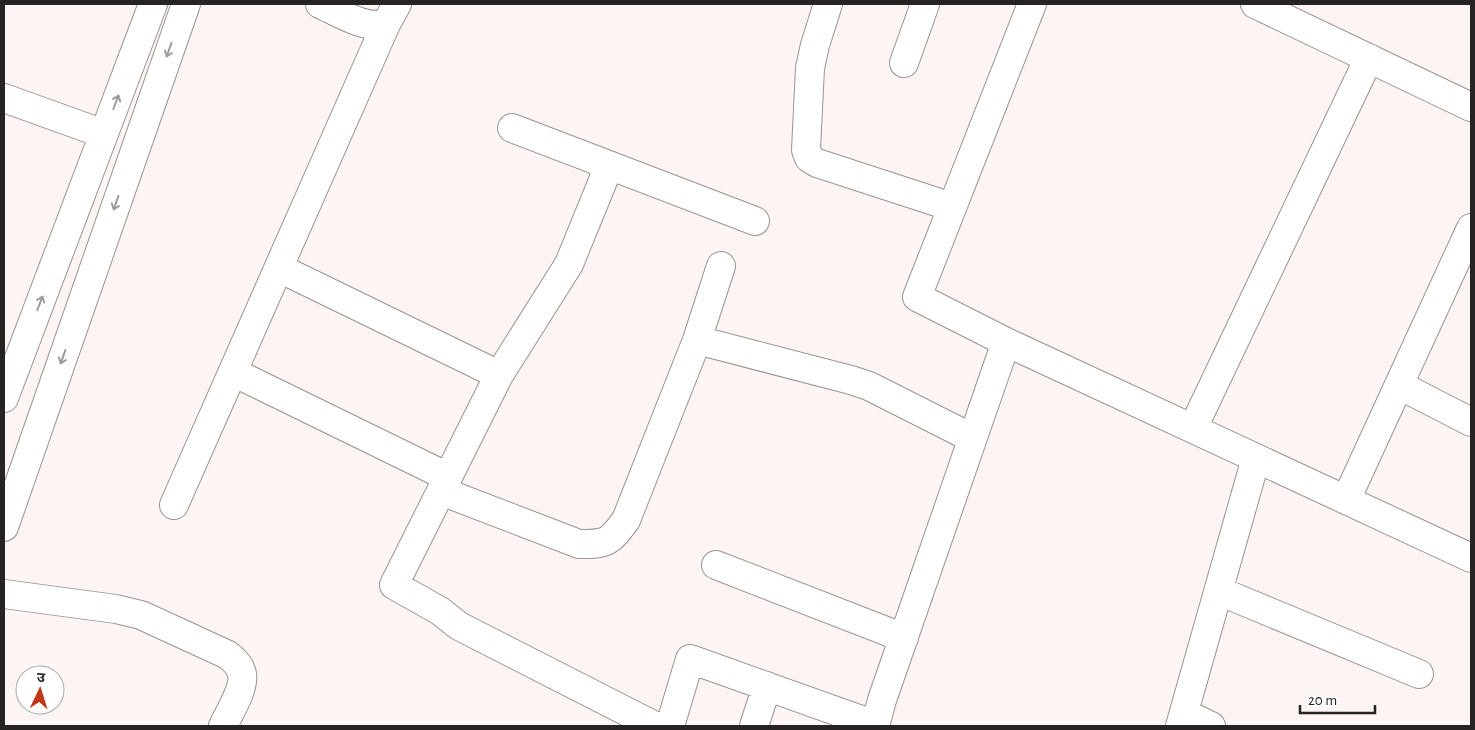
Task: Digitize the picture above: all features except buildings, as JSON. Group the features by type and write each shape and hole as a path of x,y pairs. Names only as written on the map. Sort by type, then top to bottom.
{"street":[{"path":"4,398 153,4"},
{"path":"4,527 186,4"},
{"path":"320,4 366,24 377,26 392,14"},
{"path":"828,4 810,68 806,150 809,158 817,163 952,207"},
{"path":"904,63 925,4"},
{"path":"1032,4 916,297 1006,342 1346,500 1468,550"},
{"path":"1255,4 1471,107"},
{"path":"174,505 392,14"},
{"path":"1193,428 1369,58"},
{"path":"4,98 104,134"},
{"path":"512,128 754,221"},
{"path":"609,166 569,264 500,375 394,585 440,611 459,626 655,726"},
{"path":"1346,500 1471,228"},
{"path":"233,372 445,484 579,544 600,544 614,536 626,520 696,340 721,266"},
{"path":"279,268 500,375"},
{"path":"696,340 869,386 972,438"},
{"path":"670,726 690,659 875,726 1006,342"},
{"path":"1399,385 1471,422"},
{"path":"1211,726 1182,720 1220,591 1256,458"},
{"path":"716,565 904,638"},
{"path":"1220,591 1419,674"},
{"path":"4,594 116,608 141,615 228,655 237,663 242,674 241,688 223,726"},
{"path":"754,726 767,686"}]}
